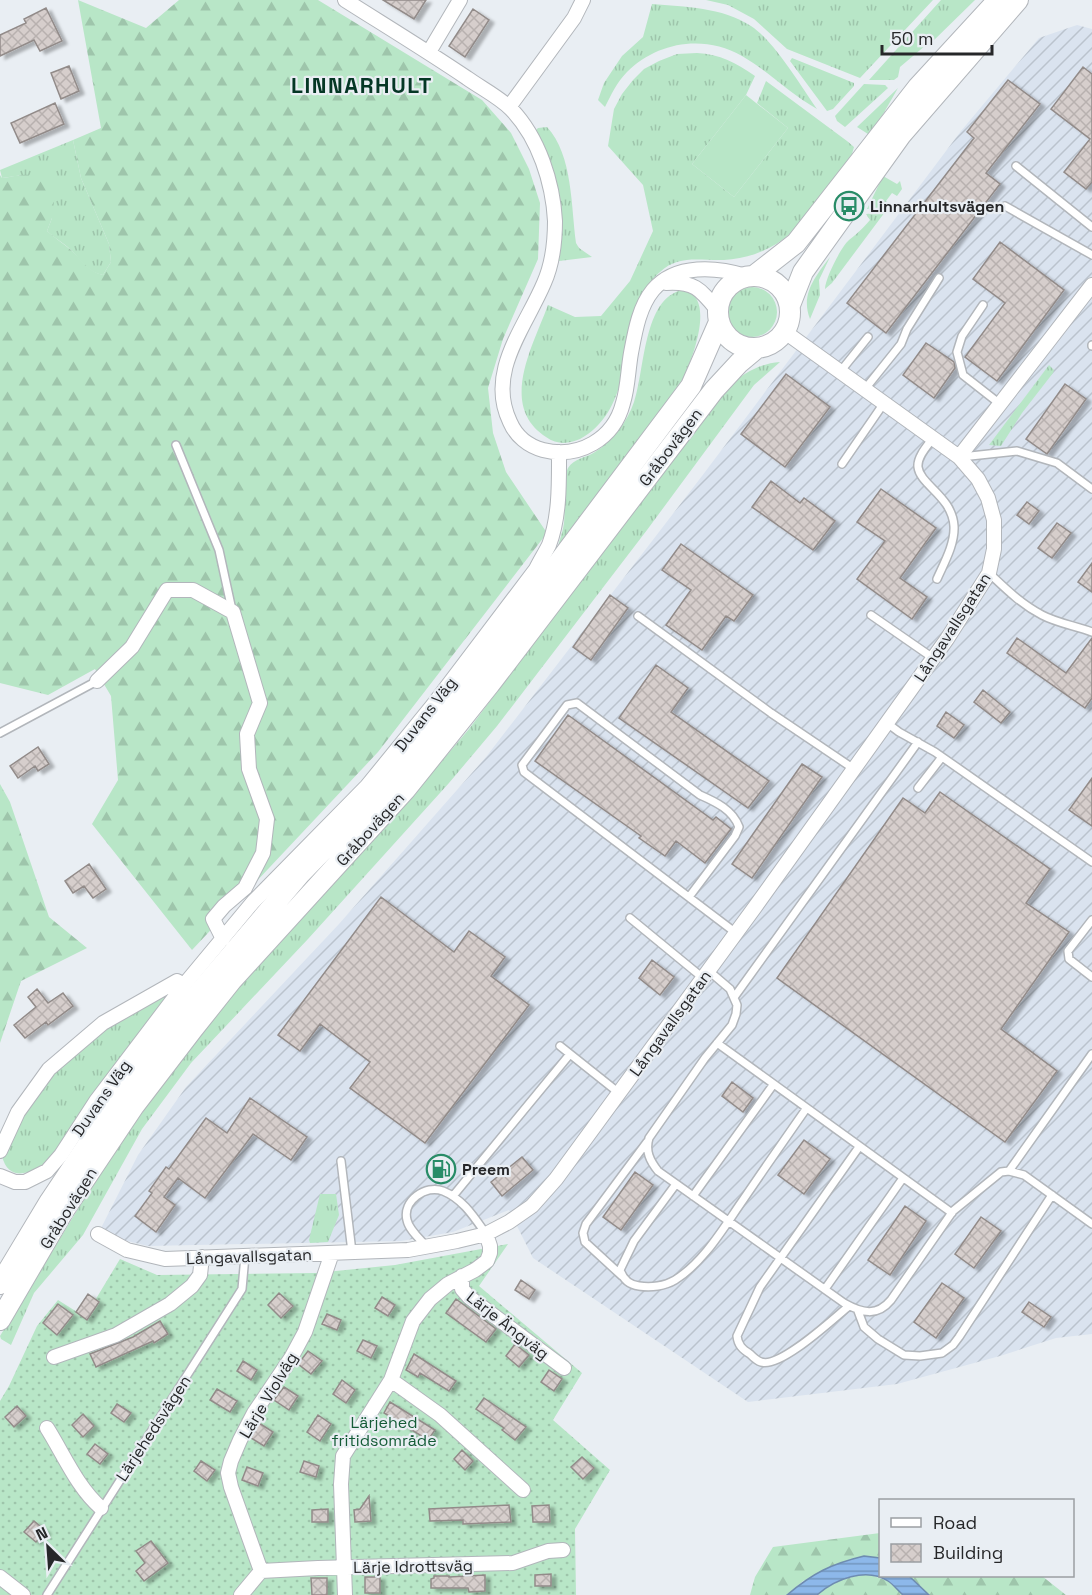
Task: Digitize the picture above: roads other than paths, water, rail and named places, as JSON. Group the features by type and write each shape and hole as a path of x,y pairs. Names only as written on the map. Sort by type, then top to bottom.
{"main road":[{"name":"Gråbovägen","path":"0,1284 50,1201 131,1080 179,1016 300,874 374,798 486,659 691,386 718,317 720,299 726,289 735,281 751,276 796,243 918,87 998,0"},
{"path":"790,304 803,273 901,135 1018,0"},
{"path":"751,276 771,279 788,297 790,319 784,332"},
{"path":"718,317 726,334 736,344 757,348"},
{"name":"Gråbovägen","path":"0,1320 63,1212 134,1106 193,1029 232,980 406,789 490,684 714,390 757,348 772,343 784,332"}],"street":[{"path":"345,0 429,52 509,107 526,128 545,168 553,195 555,223 553,247 545,282 510,351 503,373 501,392 504,410 517,434 535,447 559,452 591,446 607,432 623,404 641,312 661,283 676,274 701,269 751,276"},
{"path":"429,52 460,0"},
{"path":"509,107 574,18 583,0"},
{"path":"661,283 687,282 695,286 703,292 718,317"},
{"path":"959,457 1092,285"},
{"name":"Långavallsgatan","path":"98,1234 127,1250 165,1259 408,1250 486,1234 532,1206 556,1179 887,723 989,573 994,549 994,520 988,498 978,479 959,457 784,332"},
{"name":"Duvans Väg","path":"0,1176 15,1182 25,1182 47,1171 61,1155 96,1101 222,939 253,902 367,786 433,705 536,569 549,545 556,517 559,490 559,452"},
{"path":"98,681 132,647 167,590 193,590 233,612 260,703 247,734 249,769 267,819 263,853 245,888 213,919 222,939"},
{"path":"0,1151 18,1112 49,1069 103,1023 177,981 184,985"},
{"path":"345,1595 341,1484 343,1456 391,1380 413,1321 430,1299 448,1284 487,1261 490,1246 486,1234"},
{"name":"Lärje Violväg","path":"261,1571 228,1473 231,1461 254,1413 291,1358 305,1332 332,1253"},
{"path":"54,1358 116,1335 170,1304 192,1286 200,1275 202,1257"},
{"name":"Lärje Ängväg","path":"462,1276 462,1289 469,1298 564,1368"},
{"path":"391,1380 440,1415 523,1490"},
{"path":"47,1428 76,1479 101,1508"},
{"name":"Lärje Idrottsväg","path":"261,1571 513,1563 548,1551 563,1550"},
{"path":"241,1595 261,1571"},
{"path":"0,1576 23,1595"}],"lane":[{"path":"1016,166 1092,227"},
{"path":"1005,206 1092,255"},
{"path":"865,389 901,344 907,329 939,278"},
{"path":"983,305 962,336 957,352 963,375 999,404"},
{"path":"840,372 868,338"},
{"path":"842,464 884,403"},
{"path":"933,438 921,454 918,466 922,476 950,509 954,527 952,542 937,579"},
{"path":"176,445 219,550 233,612"},
{"path":"959,457 1017,451 1057,463 1092,489"},
{"path":"989,573 1018,600 1033,610 1092,632"},
{"path":"870,615 933,658"},
{"path":"638,616 771,713 854,769"},
{"path":"0,733 98,681"},
{"path":"689,897 735,836 739,827 736,819 716,802 700,795 577,703 567,705 522,765 524,772 736,933"},
{"path":"887,723 942,757 1092,862"},
{"path":"735,996 918,742"},
{"path":"918,788 942,757"},
{"path":"630,918 730,989 735,996 736,1014 732,1025 586,1224 583,1233 585,1242 622,1277 635,1286 664,1285 674,1280 699,1260 806,1108"},
{"path":"1092,920 1068,951 1069,959 1092,977"},
{"path":"717,1043 952,1213"},
{"path":"560,1046 619,1093"},
{"path":"453,1196 570,1054"},
{"path":"1009,1171 1092,1054"},
{"path":"693,1196 773,1085"},
{"path":"647,1142 648,1156 658,1171 858,1311 870,1313 888,1304 952,1213 1001,1172 1009,1171 1024,1175 1092,1224"},
{"path":"849,1306 790,1353 770,1362 762,1363 740,1346 737,1336 760,1287 779,1257 859,1147"},
{"path":"341,1161 352,1252"},
{"path":"825,1289 903,1178"},
{"path":"622,1277 620,1270 634,1241 676,1184"},
{"path":"427,1246 414,1233 407,1221 407,1211 411,1200 419,1193 431,1189 440,1189 467,1207 486,1234"},
{"path":"858,1311 864,1327 897,1352 920,1356 947,1351 959,1337 1052,1195"},
{"name":"Lärjehedsvägen","path":"46,1595 242,1289 245,1256"}],"water":[{"path":"864,1556 879,1558 879,1577 861,1575 851,1577 833,1584 817,1595 787,1595 823,1570"},
{"path":"879,1577 910,1577 929,1595 903,1595 888,1581"}],"place":[{"name":"Linnarhultsvägen","path":"849,206"},
{"name":"Preem","path":"441,1169"}],"district":[{"name":"LINNARHULT","path":"362,85"}],"park label":[{"name":"Lärjehed fritidsområde","path":"384,1431"}]}
